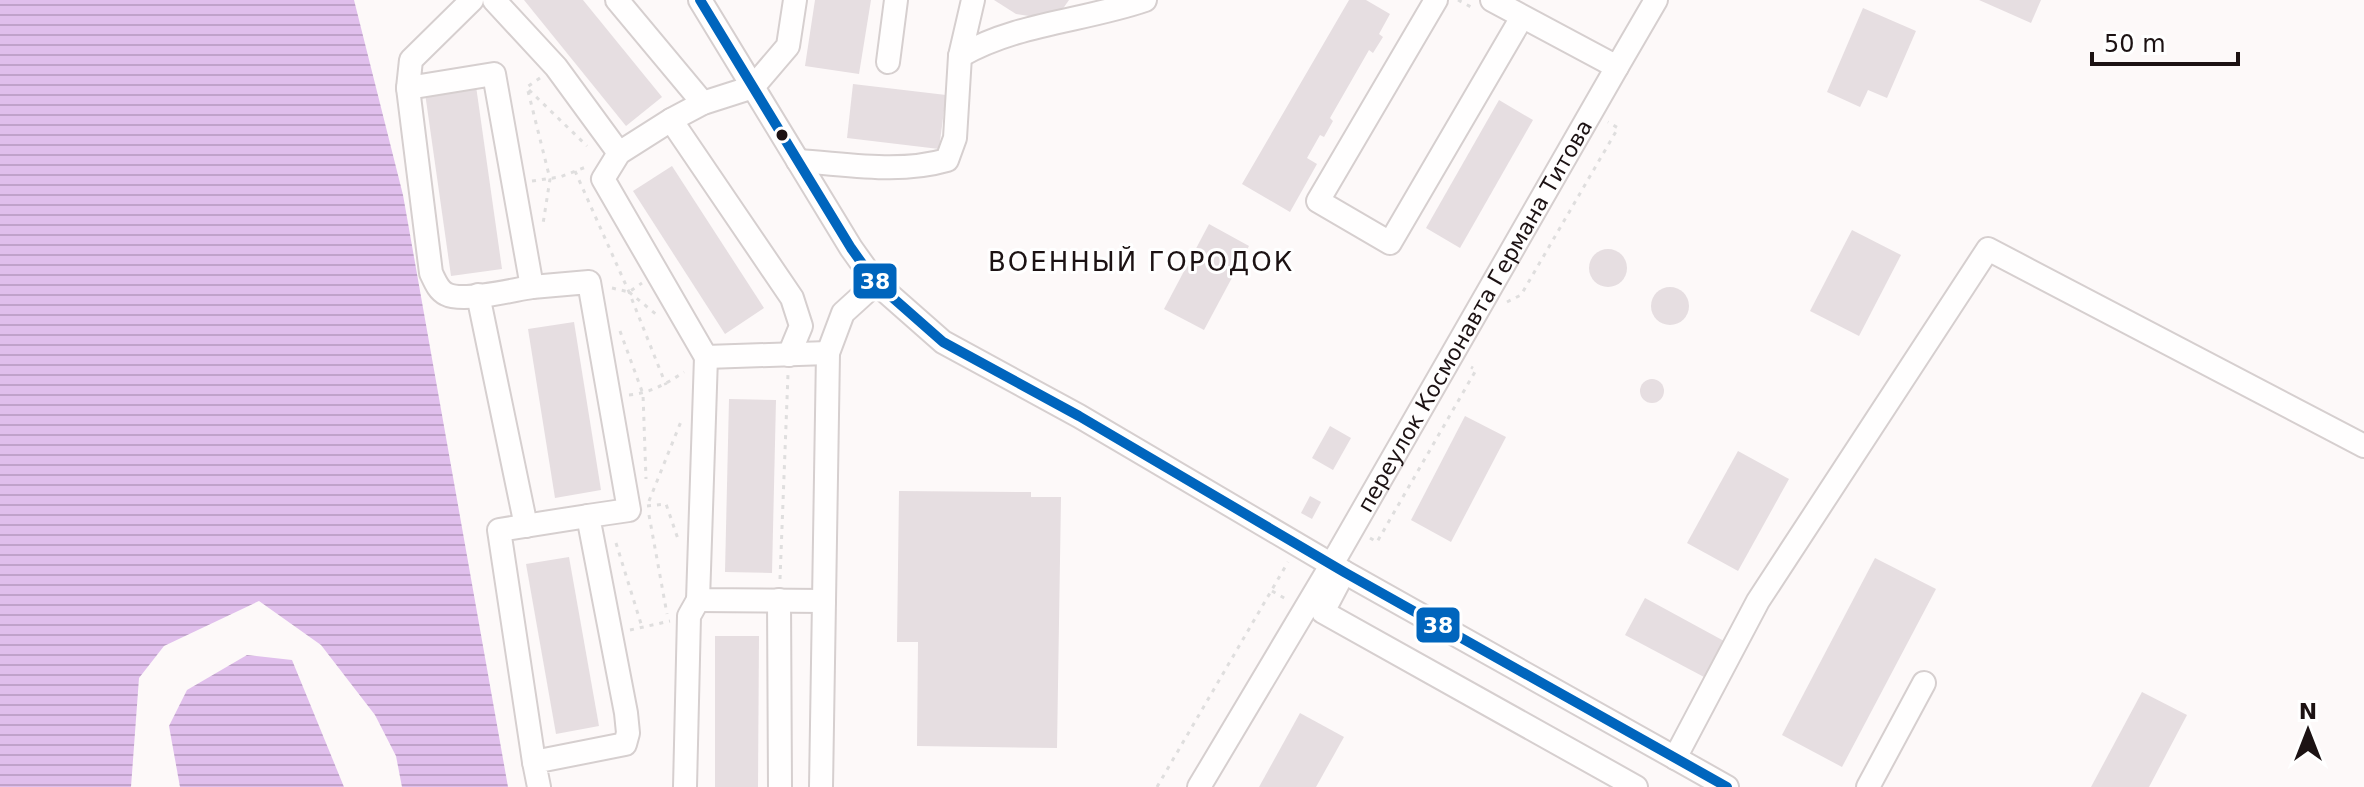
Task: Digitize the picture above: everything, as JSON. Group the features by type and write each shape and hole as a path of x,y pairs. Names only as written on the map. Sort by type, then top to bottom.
{"street":[{"path":"472,0 411,60 408,88 431,273 441,291 450,296 589,282 609,398 618,511 611,635 628,733 625,744 534,762"},
{"path":"494,0 556,67 619,153"},
{"path":"617,0 703,103"},
{"path":"700,0 851,248 876,283 943,342 1079,416 1338,568 1727,787"},
{"path":"685,787 685,612 706,357 603,179 619,153 671,120 703,103 753,87 788,46 795,0"},
{"path":"888,62 896,0"},
{"path":"798,161 889,168 926,166 947,160 955,138 960,56 973,0"},
{"path":"960,56 1012,32 1145,0"},
{"path":"1436,0 1318,201 1390,243 1522,17"},
{"path":"1492,0 1617,67"},
{"name":"переулок Космонавта Германа Титова","path":"1338,568 1656,0"},
{"path":"408,88 494,74 532,287"},
{"path":"671,120 792,298 801,326 789,355"},
{"path":"1675,758 1758,601 1988,249 2364,446"},
{"path":"821,787 828,353 843,313 876,283"},
{"path":"478,295 526,526"},
{"path":"706,357 828,353"},
{"path":"539,787 499,530 618,511"},
{"path":"1338,568 1323,612 1633,786"},
{"path":"1199,787 1338,568"},
{"path":"685,612 779,600 824,601"},
{"path":"779,600 780,787"},
{"path":"1868,787 1924,683"}],"path":[{"path":"527,87 556,67"},
{"path":"527,87 585,146 619,153"},
{"path":"527,87 550,179 542,225"},
{"path":"513,183 550,179 619,153"},
{"path":"575,171 666,385"},
{"path":"629,292 657,273"},
{"path":"589,282 629,292 662,320"},
{"path":"619,326 643,394 618,511 642,627"},
{"path":"779,600 789,355"},
{"path":"609,398 643,394 666,385 706,357"},
{"path":"618,511 685,411"},
{"path":"611,635 685,612 618,511"}],"shaded area":[{"path":"0,0 354,0 403,195 508,787 402,787 396,756 375,715 321,645 259,601 164,646 139,678 131,787 0,787"},
{"path":"247,655 292,660 344,787 180,787 169,726 187,690"}],"building":[{"path":"524,0 583,0 662,97 626,126"},
{"path":"815,0 871,0 859,74 805,66"},
{"path":"994,0 1069,0 1062,10 1029,16 1016,14"},
{"path":"1349,0 1366,0 1390,14 1379,34 1383,37 1373,53 1369,50 1330,118 1333,121 1324,137 1320,135 1307,158 1317,164 1290,212 1242,184"},
{"path":"1979,0 2041,0 2031,23"},
{"path":"1863,8 1916,31 1887,98 1868,90 1860,107 1827,92"},
{"path":"853,84 946,95 939,149 847,138"},
{"path":"476,86 502,269 451,276 425,93"},
{"path":"1499,100 1533,120 1460,248 1426,228"},
{"path":"672,166 764,308 725,334 633,191"},
{"path":"1209,224 1249,246 1204,330 1164,309"},
{"path":"1852,230 1901,255 1859,336 1810,311"},
{"path":"1608,249 1621,255 1627,268 1621,281 1608,287 1595,281 1589,268 1595,255"},
{"path":"1670,287 1683,293 1689,306 1683,319 1670,325 1657,319 1651,306 1657,293"},
{"path":"574,322 601,490 555,498 528,329"},
{"path":"1652,379 1660,383 1664,391 1660,399 1652,403 1644,399 1640,391 1644,383"},
{"path":"729,399 776,400 772,573 725,572"},
{"path":"1465,416 1506,437 1451,542 1411,520"},
{"path":"1330,426 1351,438 1333,470 1312,458"},
{"path":"1738,451 1789,479 1738,571 1687,543"},
{"path":"899,491 1031,492 1031,497 1061,497 1057,748 917,746 918,642 897,642"},
{"path":"1310,496 1321,502 1312,519 1301,513"},
{"path":"569,557 599,726 556,734 526,564"},
{"path":"1875,558 1936,589 1842,767 1782,735"},
{"path":"1645,598 1724,641 1704,677 1625,635"},
{"path":"715,636 759,636 758,787 715,787"},
{"path":"2142,692 2187,715 2149,787 2091,787"},
{"path":"1300,713 1344,737 1316,787 1259,787"}],"transit line":[{"name":"38","path":"700,0 851,248 876,283 943,342 1079,416 1344,572 1727,787"}],"district":[{"name":"ВОЕННЫЙ ГОРОДОК","path":"1141,262"}]}
